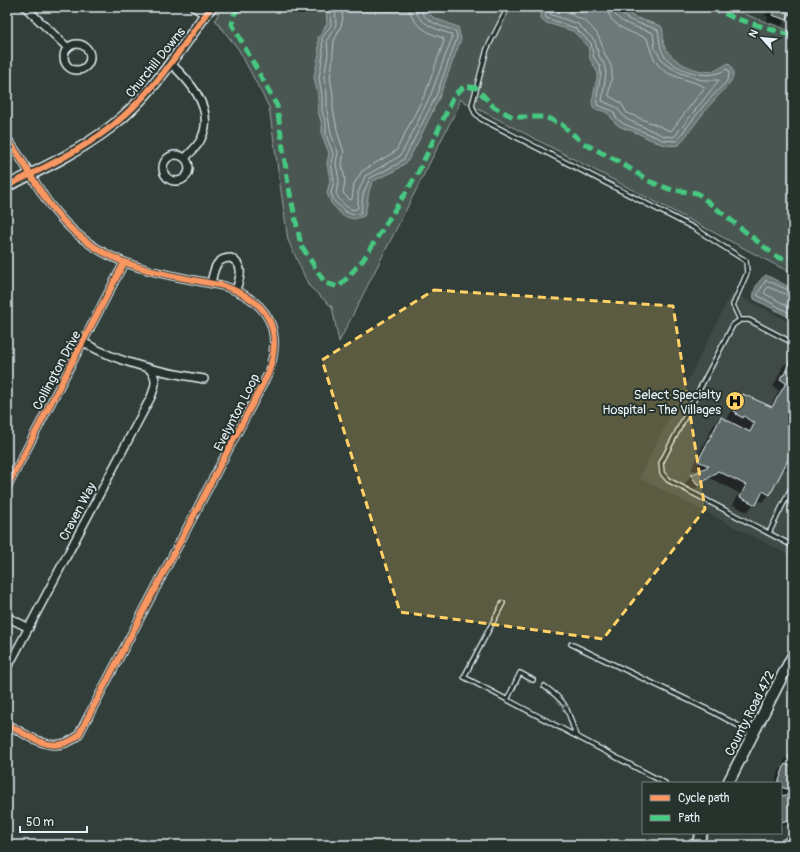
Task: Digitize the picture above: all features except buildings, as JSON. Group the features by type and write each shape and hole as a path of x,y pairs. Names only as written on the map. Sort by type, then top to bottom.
{"street":[{"path":"25,7 68,48"},
{"path":"194,7 209,11"},
{"name":"Churchill Downs","path":"7,186 83,147 113,125 141,100 209,11"},
{"path":"170,63 186,78 196,92 203,109 205,126 201,140 185,158"},
{"name":"Evelynton Loop","path":"7,139 19,154 53,209 78,236 109,256 124,263 211,283 236,290 251,298 262,307 270,322 274,341 273,359 268,374 84,728 78,736 70,742 60,746 41,742 7,724"},
{"path":"211,283 216,265 220,260 231,258 240,266 241,272 236,290"},
{"name":"Collington Drive","path":"7,487 124,263"},
{"path":"83,342 110,356 150,370 204,379"},
{"name":"Craven Way","path":"10,663 151,398 155,388 155,379 150,370"},
{"path":"7,617 29,628"},
{"name":"County Road 472","path":"729,782 793,655"},
{"path":"696,845 702,834"}],"lane":[{"path":"508,7 486,49 472,105 475,114 481,119 694,228 746,261 747,273 733,305 740,320"},
{"path":"793,343 749,320 740,320 732,325 661,463 662,473 668,480 793,546"},
{"path":"769,533 793,484"},
{"path":"503,603 464,677 663,782"},
{"path":"571,644 713,712 753,734"},
{"path":"507,700 520,674 533,680"},
{"path":"544,686 561,698 576,736"}],"highlighted area":[{"path":"434,290 673,306 705,509 603,639 400,612 322,360"}],"shaded area":[{"path":"222,7 730,7 793,32 793,274 459,99 459,105 339,342 332,307 309,286 288,240 269,107 239,50 215,20"},
{"name":"Select Specialty Hospital - The Villages","path":"732,292 793,324 793,557 639,478"}],"water":[{"path":"326,7 423,7 434,18 458,27 461,39 439,98 407,162 393,172 373,181 369,190 367,207 364,216 354,219 343,216 331,203 327,193 330,181 327,163 329,153 322,135 322,125 318,111 318,95 314,77 319,54 318,38 327,24"},
{"path":"541,7 620,7 634,17 661,26 665,47 668,52 679,62 692,68 707,71 713,71 729,63 733,71 733,77 729,84 708,107 679,145 673,146 662,144 621,127 605,112 594,109 592,102 598,73 590,59 588,46 573,31 544,22 541,19"},
{"path":"766,275 793,289 793,319 754,299 754,292 757,286 761,279"}],"marked path":[{"path":"239,7 234,15 232,24 277,106 288,184 301,245 325,283 339,287 363,260 418,173 455,94 465,86 476,88 494,107 513,117 545,117 561,124 583,143 616,160 651,182 672,190 697,193 777,257 793,261"},
{"path":"711,7 734,18 793,36"}],"cycle path":[{"path":"7,186 48,166 74,151 100,135 127,113 141,100 166,70 211,7"},
{"path":"7,139 54,210 72,229 90,244 110,256 152,271 224,286 239,292 252,300 268,319 273,330 274,343 273,358 268,374 78,736 69,742 51,744 33,739 7,724"},
{"path":"7,487 124,263"}],"place":[{"name":"Select Specialty Hospital - The Villages","path":"735,401"}]}
